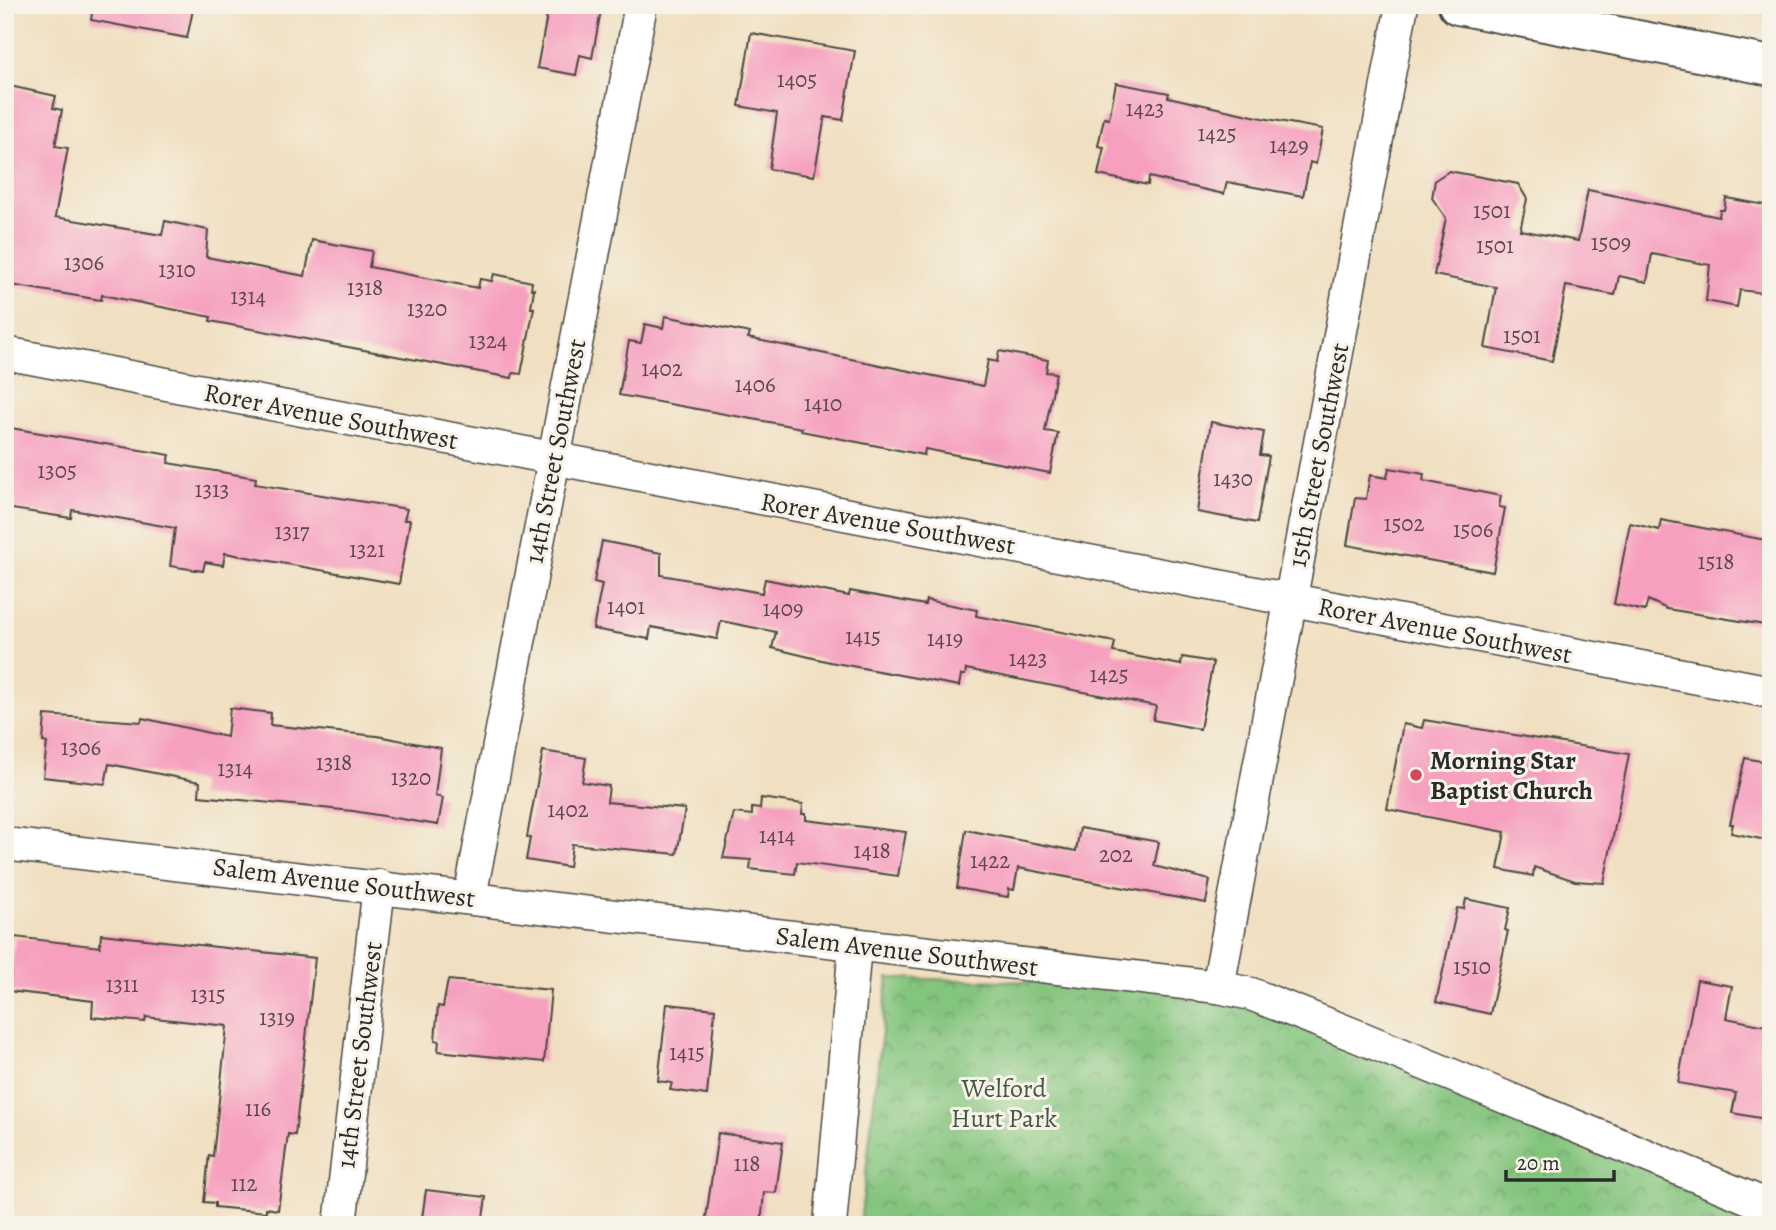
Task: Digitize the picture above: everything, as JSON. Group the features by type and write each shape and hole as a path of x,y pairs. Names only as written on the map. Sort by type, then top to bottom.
{"main road":[{"path":"1458,5 1771,66"}],"street":[{"name":"14th Street Southwest","path":"470,897 641,5"},
{"name":"15th Street Southwest","path":"1218,987 1402,5"},
{"name":"Rorer Avenue Southwest","path":"5,353 1771,692"},
{"name":"Salem Avenue Southwest","path":"5,844 1218,987 1251,994 1339,1029 1771,1207"},
{"name":"14th Street Southwest","path":"340,1225 379,886"},
{"path":"830,1225 855,946"}],"green space":[{"name":"Welford Hurt Park","path":"888,978 1218,987 1771,1207 1771,1225 860,1225"}],"building":[{"path":"93,5 194,5 187,38 91,20"},
{"path":"549,5 602,5 592,58 580,55 576,75 537,68"},
{"path":"751,33 855,51 843,120 825,117 814,176 769,169 777,113 739,106"},
{"path":"1116,83 1169,93 1168,97 1262,118 1323,129 1316,164 1310,162 1303,196 1227,182 1224,194 1149,177 1148,185 1098,175 1104,147 1098,146 1104,118 1109,119"},
{"path":"5,85 56,96 53,108 62,110 55,146 68,148 55,217 162,235 165,221 208,230 206,257 305,276 312,240 372,251 369,267 478,288 480,279 492,281 494,274 532,282 531,289 534,289 531,308 534,308 521,374 513,373 512,378 210,321 211,317 102,295 101,300 5,284"},
{"path":"1449,171 1518,184 1527,199 1520,230 1578,241 1588,190 1719,217 1720,210 1724,210 1726,198 1771,206 1771,252 1763,293 1740,290 1737,307 1706,301 1710,265 1652,254 1647,282 1619,276 1615,295 1566,286 1552,361 1485,348 1496,287 1434,275 1446,218 1432,198 1435,180"},
{"path":"665,316 750,333 748,338 983,386 988,360 997,362 999,351 1048,360 1046,372 1056,373 1045,431 1058,433 1050,473 925,449 924,455 801,431 802,428 619,395 629,341 641,343 645,324 663,328"},
{"path":"1211,422 1264,432 1260,455 1269,456 1257,523 1197,512"},
{"path":"5,427 170,455 168,463 256,478 255,484 407,509 404,520 410,520 399,584 225,553 223,565 205,562 203,571 170,566 175,528 72,510 71,518 5,508"},
{"path":"1389,468 1424,474 1423,481 1501,496 1499,507 1505,508 1493,572 1347,545 1355,498 1366,499 1370,475 1387,478"},
{"path":"1661,520 1771,541 1771,626 1667,609 1648,600 1645,611 1614,604 1630,523 1659,530"},
{"path":"602,541 661,553 661,575 762,593 765,579 849,596 850,591 925,605 926,600 977,610 976,616 1115,642 1113,652 1181,665 1182,657 1213,662 1200,729 1153,720 1156,706 966,669 965,675 961,675 959,686 830,662 772,648 776,632 721,621 717,639 651,627 649,639 593,629 602,584 594,582"},
{"path":"230,708 271,713 270,725 377,736 441,748 435,796 443,798 438,825 353,811 199,796 200,782 109,764 105,784 43,777 47,743 43,742 45,715 141,722 142,718 227,737"},
{"path":"1424,720 1629,754 1604,883 1575,881 1534,867 1533,876 1498,869 1505,832 1387,809 1403,724 1422,728"},
{"path":"543,751 586,758 582,782 609,786 607,802 685,809 677,854 572,844 569,867 526,860 530,838 527,837"},
{"path":"1745,758 1771,763 1771,841 1731,833 1733,824 1730,824"},
{"path":"761,798 803,804 802,814 806,814 806,820 906,832 898,876 797,862 795,874 750,869 751,860 723,858 734,813 752,815 752,808 760,809"},
{"path":"1080,828 1159,842 1154,866 1210,880 1206,903 1018,868 1014,890 1009,889 1008,897 957,888 966,830 1076,851"},
{"path":"1466,899 1510,908 1505,930 1508,931 1490,1014 1436,1002 1457,908 1464,909"},
{"path":"101,934 315,958 295,1135 288,1134 278,1210 266,1208 266,1212 215,1207 215,1203 204,1202 209,1155 213,1156 227,1026 146,1017 145,1022 92,1017 93,1001 9,991 15,937 100,947"},
{"path":"448,980 551,990 544,1062 438,1051 439,1041 435,1040 438,1006 443,1007"},
{"path":"1697,980 1732,986 1726,1018 1771,1027 1771,1120 1732,1113 1736,1093 1678,1083"},
{"path":"667,1004 715,1009 707,1095 670,1090 672,1083 658,1081"},
{"path":"718,1133 783,1142 776,1193 764,1192 761,1225 705,1225"},
{"path":"426,1190 486,1197 482,1225 421,1225"}],"place":[{"name":"Morning Star Baptist Church","path":"1416,775"}]}
